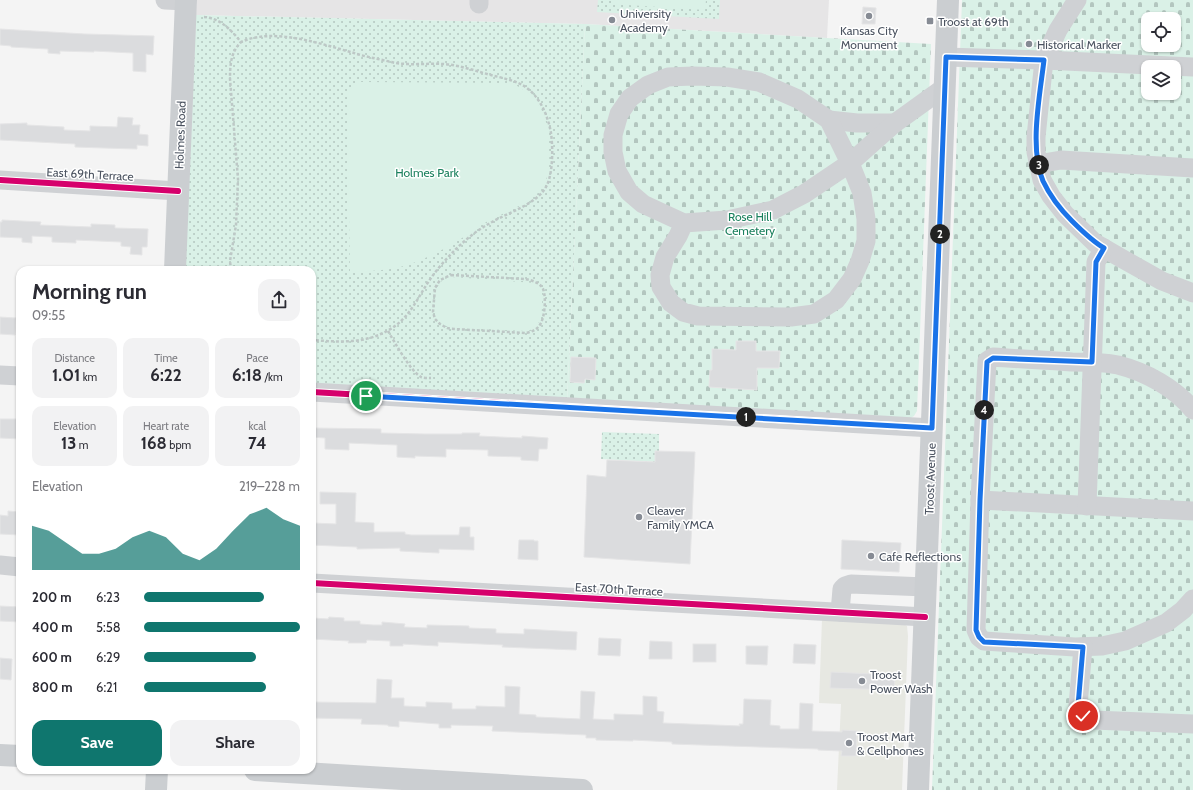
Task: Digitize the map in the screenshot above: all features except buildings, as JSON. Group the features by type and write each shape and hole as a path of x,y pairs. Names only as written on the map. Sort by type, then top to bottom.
{"main road":[{"name":"Holmes Road","path":"175,266 178,190 179,0"},
{"name":"Troost Avenue","path":"918,790 948,0"},
{"path":"0,755 16,756"},
{"path":"156,790 157,774"},
{"path":"316,774 582,790"}],"street":[{"path":"1077,0 1058,30 1044,60 1036,138 1036,152 1042,180 1051,196 1065,214 1096,243 1162,280 1193,292"},
{"path":"946,57 1044,60 1193,68"},
{"path":"684,223 665,257 660,275 661,287 671,303 683,312 698,316 791,317 814,314 836,300 852,279 860,261 866,241 866,219 862,194 850,163 828,120 798,99 759,82 727,77 693,76 668,77 648,85 630,98 619,114 613,135 613,152 617,171 629,192 643,204 684,223 727,220 773,210 804,194 850,163 895,123 945,87"},
{"path":"828,120 857,123 895,123"},
{"path":"1038,164 1060,160 1193,168"},
{"name":"East 69th Terrace","path":"0,180 178,190"},
{"path":"1087,506 1096,262 1104,248"},
{"path":"1193,410 1175,392 1155,380 1136,371 1118,365 1092,362 993,358 987,362 980,500 976,630 979,637 984,642 1083,647 1102,646 1124,641 1166,623 1183,610 1193,599"},
{"path":"0,375 16,376"},
{"path":"316,392 932,428"},
{"path":"980,500 1193,511"},
{"path":"0,565 16,566"},
{"name":"East 70th Terrace","path":"316,583 925,616"},
{"path":"840,612 842,590 845,586 851,584 926,586"},
{"path":"1083,647 1078,706 1083,716 1093,720 1193,724"}],"path":[{"path":"204,17 212,18 230,29 241,42"},
{"path":"231,266 230,261 236,225 238,179 230,65 237,46 246,39 263,36 287,37 307,40 361,56 395,63 408,65 444,64 458,66 511,81 524,86 531,92 539,101 545,112 551,133 552,157 549,175 546,185 540,195 478,230 457,248 431,278 411,310 401,322 388,331 373,338 361,340 316,340"},
{"path":"451,276 525,279 535,281 541,286 544,292 544,314 542,323 538,328 530,332 487,330 450,328 440,324 435,319 433,310 435,288 440,280 451,276"},
{"path":"388,331 395,344 415,371 422,377 431,378"}],"shaded area":[{"name":"University Academy","path":"197,0 829,0 827,38 585,24 196,15"},
{"path":"822,619 901,623 907,626 908,636 902,790 837,790 841,704 819,703"}],"green space":[{"path":"598,0 720,0 719,19 597,12"},
{"path":"612,0 706,0 705,10 612,4"},
{"path":"962,0 1193,0 1193,790 932,790"},
{"name":"Holmes Park","path":"196,15 585,24 567,401 316,386 316,266 185,266"},
{"name":"Rose Hill Cemetery","path":"585,24 931,44 917,411 914,416 909,419 567,401"},
{"path":"361,82 511,83 519,87 537,103 545,117 547,125 549,169 542,188 531,199 488,221 450,245 427,257 396,268 350,272 347,92"},
{"path":"451,277 534,283 538,285 542,293 542,310 537,326 525,331 445,326 436,318 435,296 440,282"},
{"path":"602,432 659,434 659,451 655,451 655,462 601,459"}],"cycle path":[{"path":"0,180 178,191"},
{"path":"316,392 932,428"},
{"path":"316,583 925,617"}],"place":[{"name":"Kansas City Monument","path":"869,16"},
{"name":"University Academy","path":"612,20"},
{"name":"Troost at 69th","path":"930,21"},
{"name":"Historical Marker","path":"1029,44"},
{"name":"Cleaver Family YMCA","path":"639,517"},
{"name":"Cafe Reflections","path":"871,556"},
{"name":"Troost Power Wash","path":"862,681"},
{"name":"Troost Mart & Cellphones","path":"849,743"}],"route":[{"path":"366,396 932,428 946,57 1044,60 1036,138 1036,152 1042,180 1051,196 1065,214 1081,230 1104,248 1096,262 1092,362 993,358 987,362 980,500 976,630 979,637 984,642 1083,647 1078,706 1083,716"}]}
